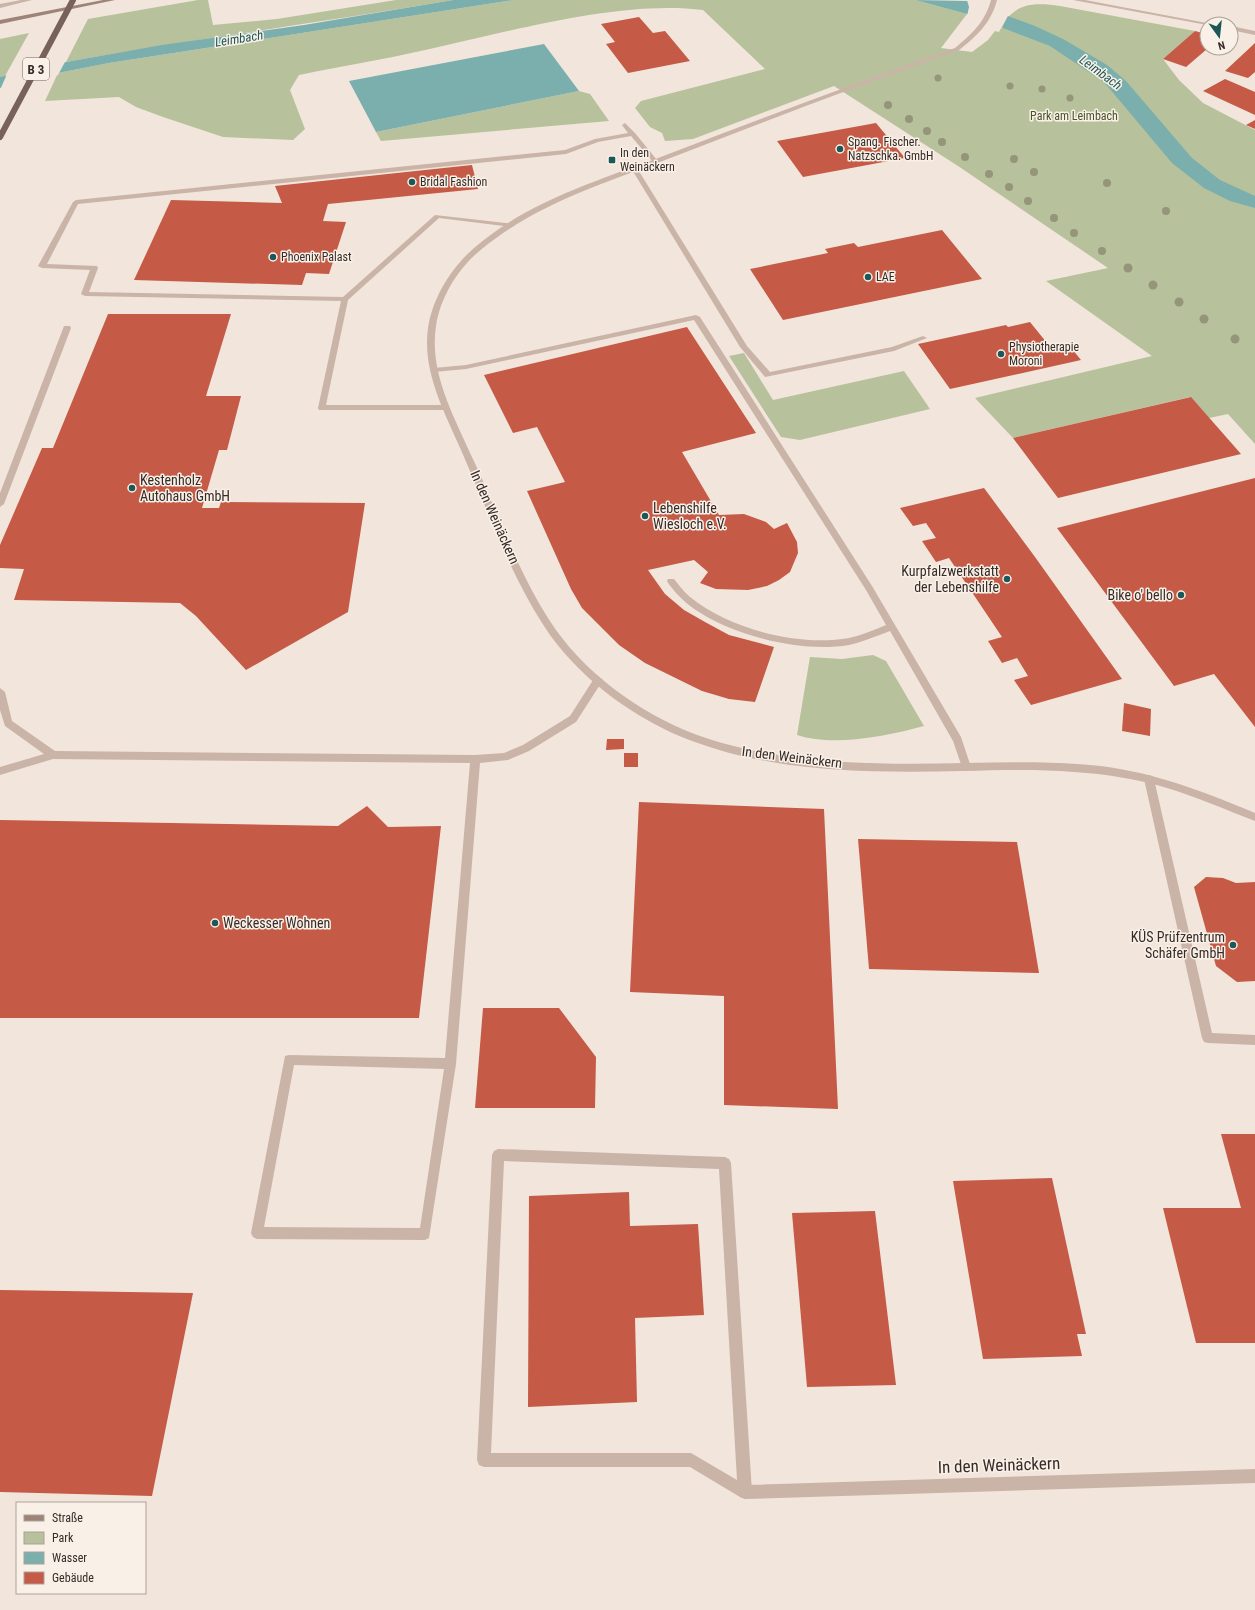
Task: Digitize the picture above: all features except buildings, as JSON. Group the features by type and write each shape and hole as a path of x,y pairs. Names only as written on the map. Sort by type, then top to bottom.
{"main road":[{"name":"B 3","path":"0,137 73,0"}],"street":[{"path":"0,6 29,0"},
{"path":"0,22 112,0"},
{"name":"In den Weinäckern","path":"994,0 992,8 981,30 956,49 634,168 547,205 512,225 479,247 460,266 445,288 432,328 430,348 434,370 445,407 493,516 552,632 577,661 598,680 631,704 660,722 696,738 758,755 803,761 864,765 1046,766 1100,770 1148,779 1180,788 1255,817"},
{"path":"1076,0 1199,22"},
{"path":"1239,30 1255,33"},
{"path":"625,125 655,161"},
{"path":"345,299 85,294 94,268 42,266 76,202 566,152 597,140 633,134"},
{"path":"634,168 744,348 768,375 894,348 923,338"},
{"path":"445,407 322,408 345,299 437,216 512,225"},
{"path":"434,370 466,367 696,317 869,588 958,740 966,766"},
{"path":"0,504 67,328"},
{"path":"671,580 686,599 712,616 757,634 799,642 843,642 892,627"},
{"path":"0,770 53,754 475,759 505,757 526,748 573,719 598,680"},
{"path":"0,692 4,723 53,754"},
{"path":"450,1064 289,1060 257,1233 425,1234 450,1064 475,759"},
{"path":"1148,779 1208,1038 1255,1040"},
{"path":"498,1155 725,1163 745,1492 691,1460 484,1460 498,1155"},
{"name":"In den Weinäckern","path":"745,1492 1255,1476"}],"green space":[{"path":"198,0 208,0 213,25 277,19 396,0 453,0 66,62 88,19"},
{"name":"Park am Leimbach","path":"514,0 915,0 967,14 941,48 972,52 988,40 995,31 999,32 1004,22 1017,10 1040,4 1060,6 1195,31 1163,59 1179,80 1203,103 1255,130 1255,444 1228,414 1209,418 1190,397 1013,438 975,398 1152,356 1046,281 1108,268 958,166 834,86 693,139 665,141 662,133 650,127 635,108 641,101 765,69 703,10 673,8 641,9 575,17 410,53 299,75 290,90 305,129 293,140 223,137 136,107 119,97 45,101 58,73 109,63"},
{"path":"29,33 5,76 0,77 0,39"},
{"path":"579,91 590,94 609,121 381,141 376,132"},
{"path":"744,353 773,400 904,371 930,409 800,440 781,437 729,356"},
{"path":"873,655 886,661 924,726 860,739 827,740 797,735 810,657 842,659"}],"water":[{"name":"Leimbach","path":"453,0 514,0 109,63 58,73 0,88 0,77 66,62 162,45 304,25"},
{"name":"Leimbach","path":"915,0 967,1 1035,26 1063,39 1107,65 1126,81 1192,158 1220,180 1255,196 1255,208 1230,201 1204,188 1172,163 1104,82 1050,46 967,14"},
{"path":"544,44 579,91 376,132 349,81"}],"pier":[{"path":"967,0 971,0 1009,14 1001,29 967,16 969,7"},
{"path":"66,60 58,75 0,90 7,74"}],"place":[{"name":"Spang. Fischer. Natzschka. GmbH","path":"840,149"},
{"name":"In den Weinäckern","path":"612,160"},
{"name":"Bridal Fashion","path":"412,182"},
{"name":"Phoenix Palast","path":"273,257"},
{"name":"LAE","path":"868,277"},
{"name":"Physiotherapie Moroni","path":"1001,354"},
{"name":"Kestenholz Autohaus GmbH","path":"132,488"},
{"name":"Lebenshilfe Wiesloch e.V.","path":"645,516"},
{"name":"Kurpfalzwerkstatt der Lebenshilfe","path":"1007,579"},
{"name":"Bike o' bello","path":"1181,595"},
{"name":"Weckesser Wohnen","path":"215,923"},
{"name":"KÜS Prüfzentrum Schäfer GmbH","path":"1233,945"}]}
